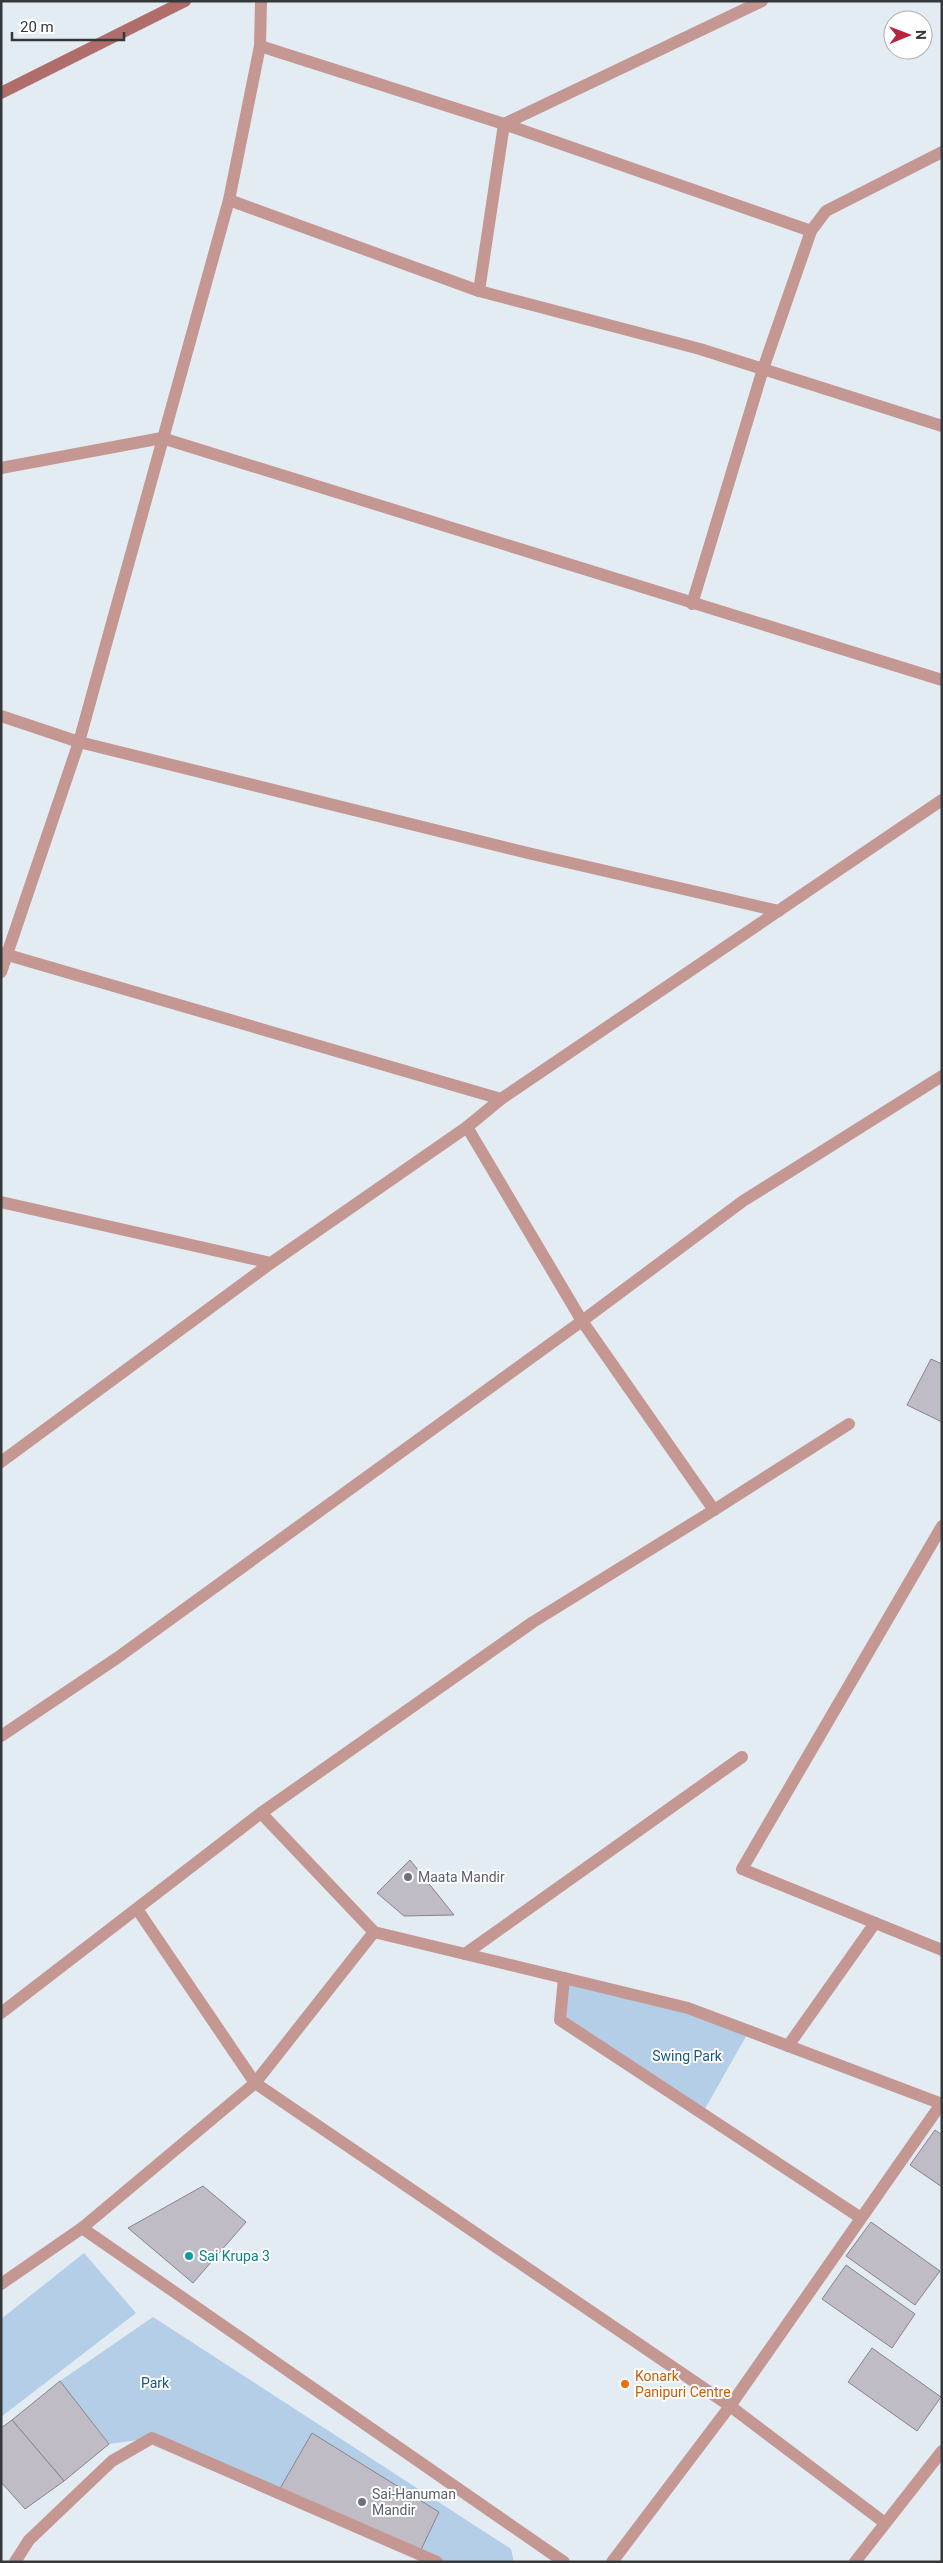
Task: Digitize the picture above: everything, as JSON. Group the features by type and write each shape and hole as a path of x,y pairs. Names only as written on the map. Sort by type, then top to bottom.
{"street":[{"path":"1,93 184,1"},
{"path":"1,972 4,954 79,742 229,200 260,46 261,1"},
{"path":"504,124 762,1"},
{"path":"260,46 504,124 811,230"},
{"path":"479,291 504,124"},
{"path":"692,604 763,369 811,230 826,212 940,155"},
{"path":"229,200 479,291 700,349 942,426"},
{"path":"1,468 162,438 942,680"},
{"path":"1,716 79,742 532,854 779,910"},
{"path":"1,1462 271,1263 467,1127 501,1099 942,800"},
{"path":"4,954 501,1099"},
{"path":"1,1736 117,1658 582,1321 743,1201 942,1076"},
{"path":"467,1127 582,1321 714,1510"},
{"path":"1,1202 271,1263"},
{"path":"1,2013 261,1813 532,1622 849,1424"},
{"path":"942,1526 742,1869 942,1950"},
{"path":"465,1954 742,1757"},
{"path":"261,1813 374,1932 688,2008 941,2104 730,2406 612,2562"},
{"path":"137,1909 255,2083 730,2406 885,2523"},
{"path":"788,2046 875,1923"},
{"path":"1,2284 82,2228 255,2083 374,1932"},
{"path":"564,1978 560,2020 861,2218"},
{"path":"82,2228 564,2562"},
{"path":"15,2562 30,2540 112,2461 152,2438 437,2562"},
{"path":"855,2562 942,2451"}],"green space":[{"name":"Swing Park","path":"564,1978 749,2031 702,2114 560,2020"},
{"path":"84,2253 136,2313 1,2417 1,2319"},
{"name":"Park","path":"153,2317 511,2549 514,2562 437,2562 152,2438 109,2444 60,2381"}],"building":[{"path":"931,1359 942,1364 942,1422 907,1405"},
{"name":"Maata Mandir","path":"410,1860 454,1915 404,1916 377,1893"},
{"path":"935,2130 942,2135 942,2187 910,2165"},
{"name":"Sai Krupa 3","path":"203,2186 246,2222 193,2283 128,2228"},
{"path":"871,2222 940,2271 915,2305 846,2256"},
{"path":"846,2265 915,2314 892,2348 822,2299"},
{"path":"872,2348 941,2397 917,2431 848,2382"},
{"path":"60,2381 109,2444 64,2481 12,2420"},
{"path":"12,2420 64,2481 25,2509 1,2482 1,2428"},
{"name":"Sai-Hanuman Mandir","path":"312,2433 439,2512 419,2554 278,2492"}],"place":[{"name":"Maata Mandir","path":"408,1877"},
{"name":"Sai Krupa 3","path":"189,2256"},
{"name":"Konark Panipuri Centre","path":"625,2384"},
{"name":"Sai-Hanuman Mandir","path":"362,2502"}]}
